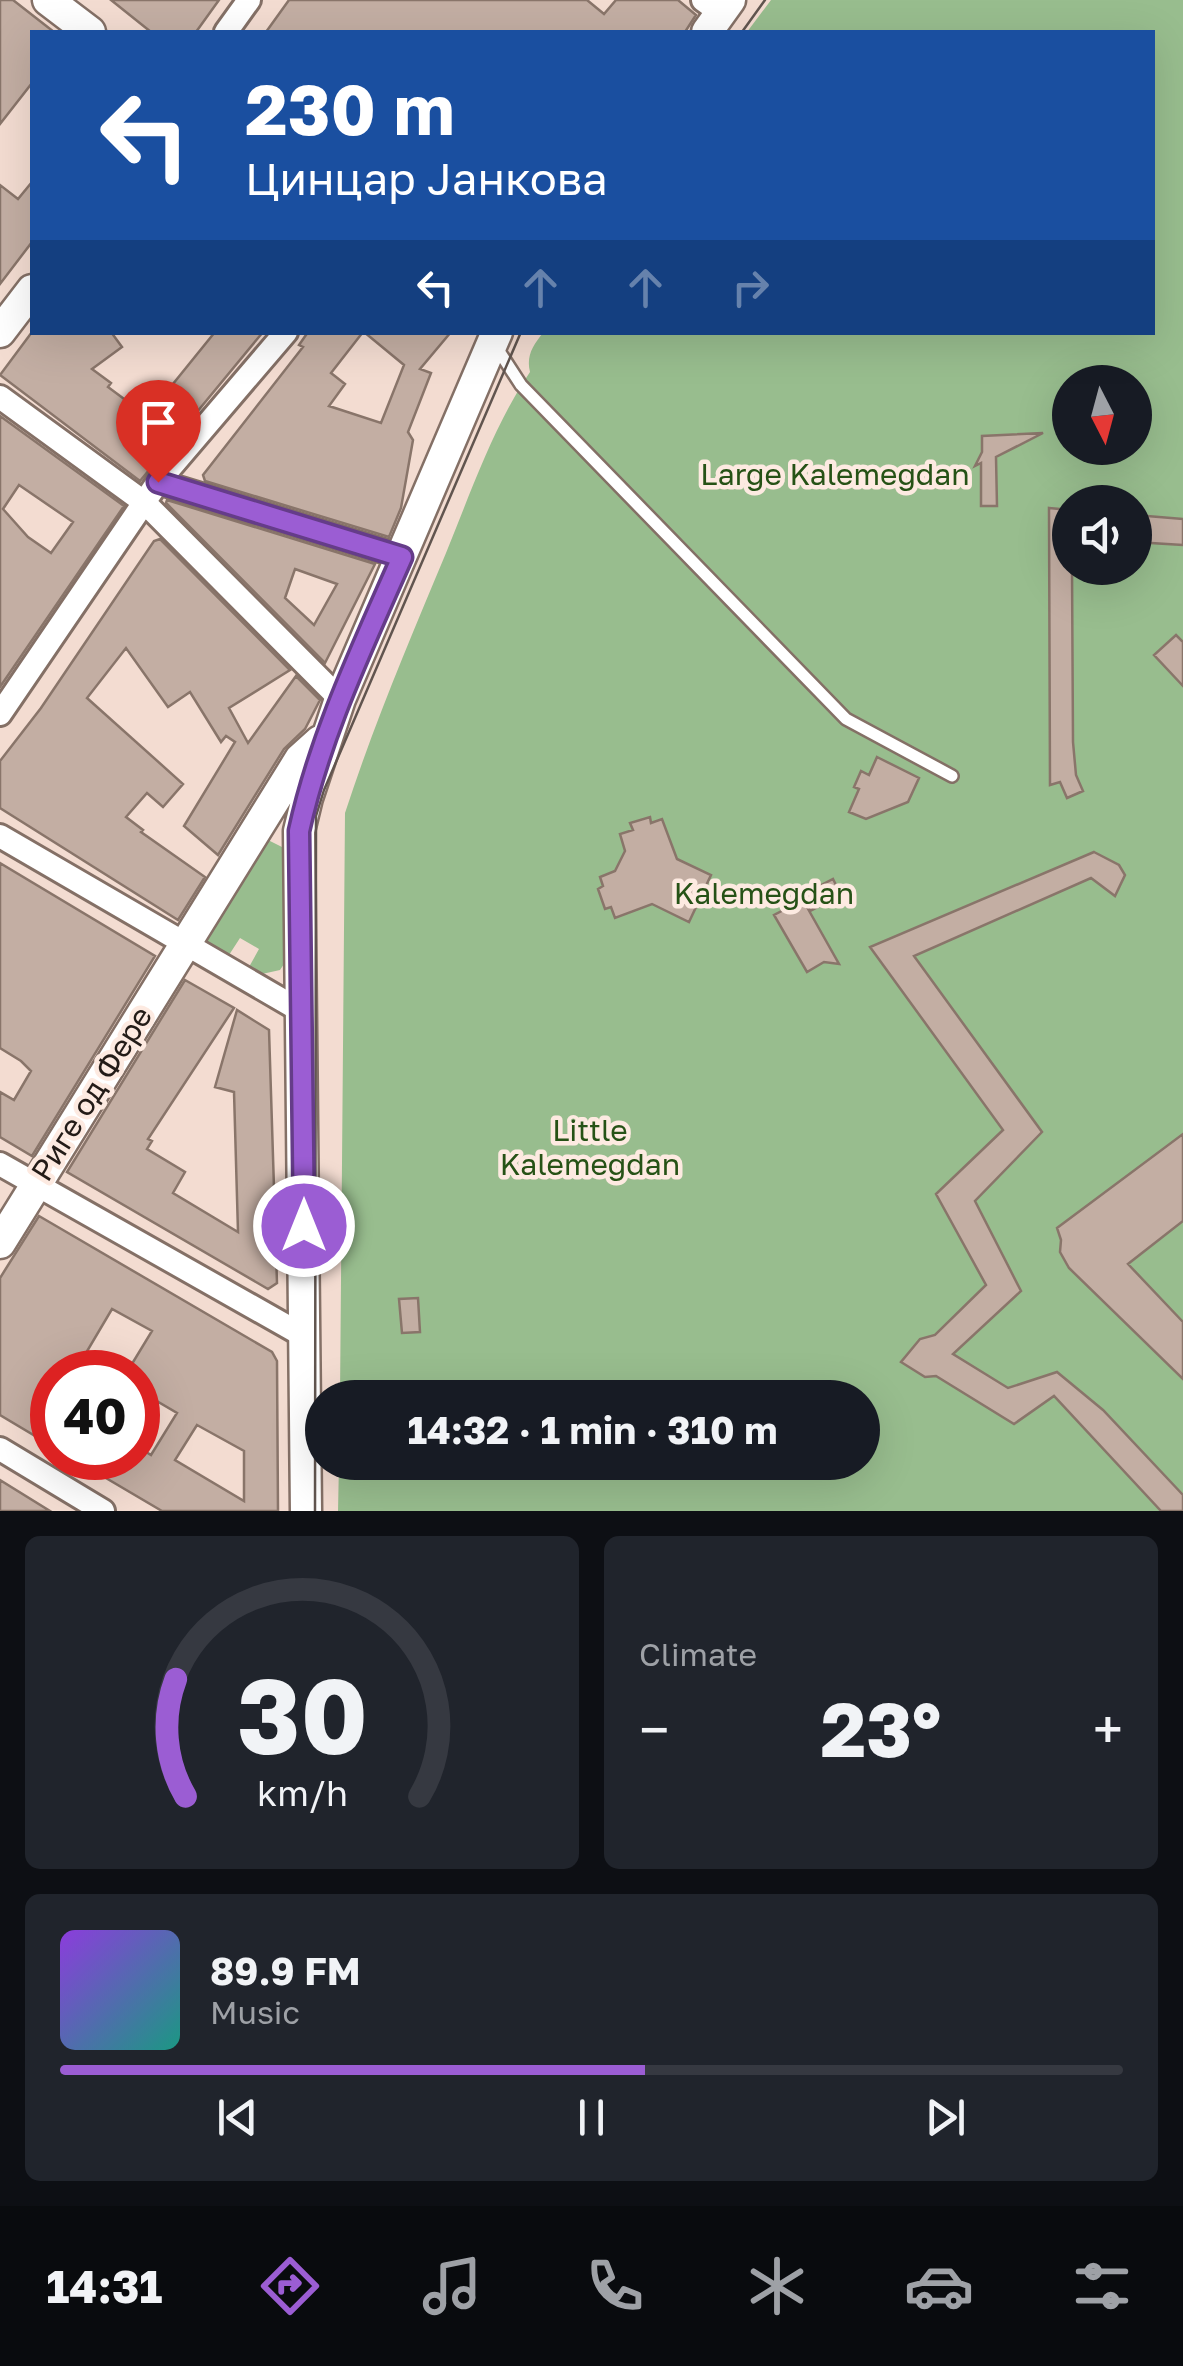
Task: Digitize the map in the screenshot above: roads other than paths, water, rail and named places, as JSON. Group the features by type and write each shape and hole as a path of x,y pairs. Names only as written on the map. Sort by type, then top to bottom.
{"street":[{"path":"227,30 249,0"},
{"path":"52,1 88,30"},
{"path":"0,332 30,293"},
{"path":"0,714 158,482 283,335"},
{"path":"306,1511 299,831 306,798 340,699 402,557 490,335"},
{"path":"0,397 145,503 340,699"},
{"path":"158,482 402,557"},
{"name":"Риге од Фере","path":"0,1243 300,759 327,737"},
{"path":"0,836 301,1012"},
{"path":"0,1164 304,1336"},
{"path":"0,1449 102,1511"}],"lane":[{"path":"490,335 522,385 846,719 952,776"}],"tram line":[{"path":"743,30 765,0"},
{"path":"315,1511 316,816 520,335"}],"park label":[{"name":"Large Kalemegdan","path":"835,475"},
{"name":"Kalemegdan","path":"764,894"},
{"name":"Little Kalemegdan","path":"590,1148"}]}
